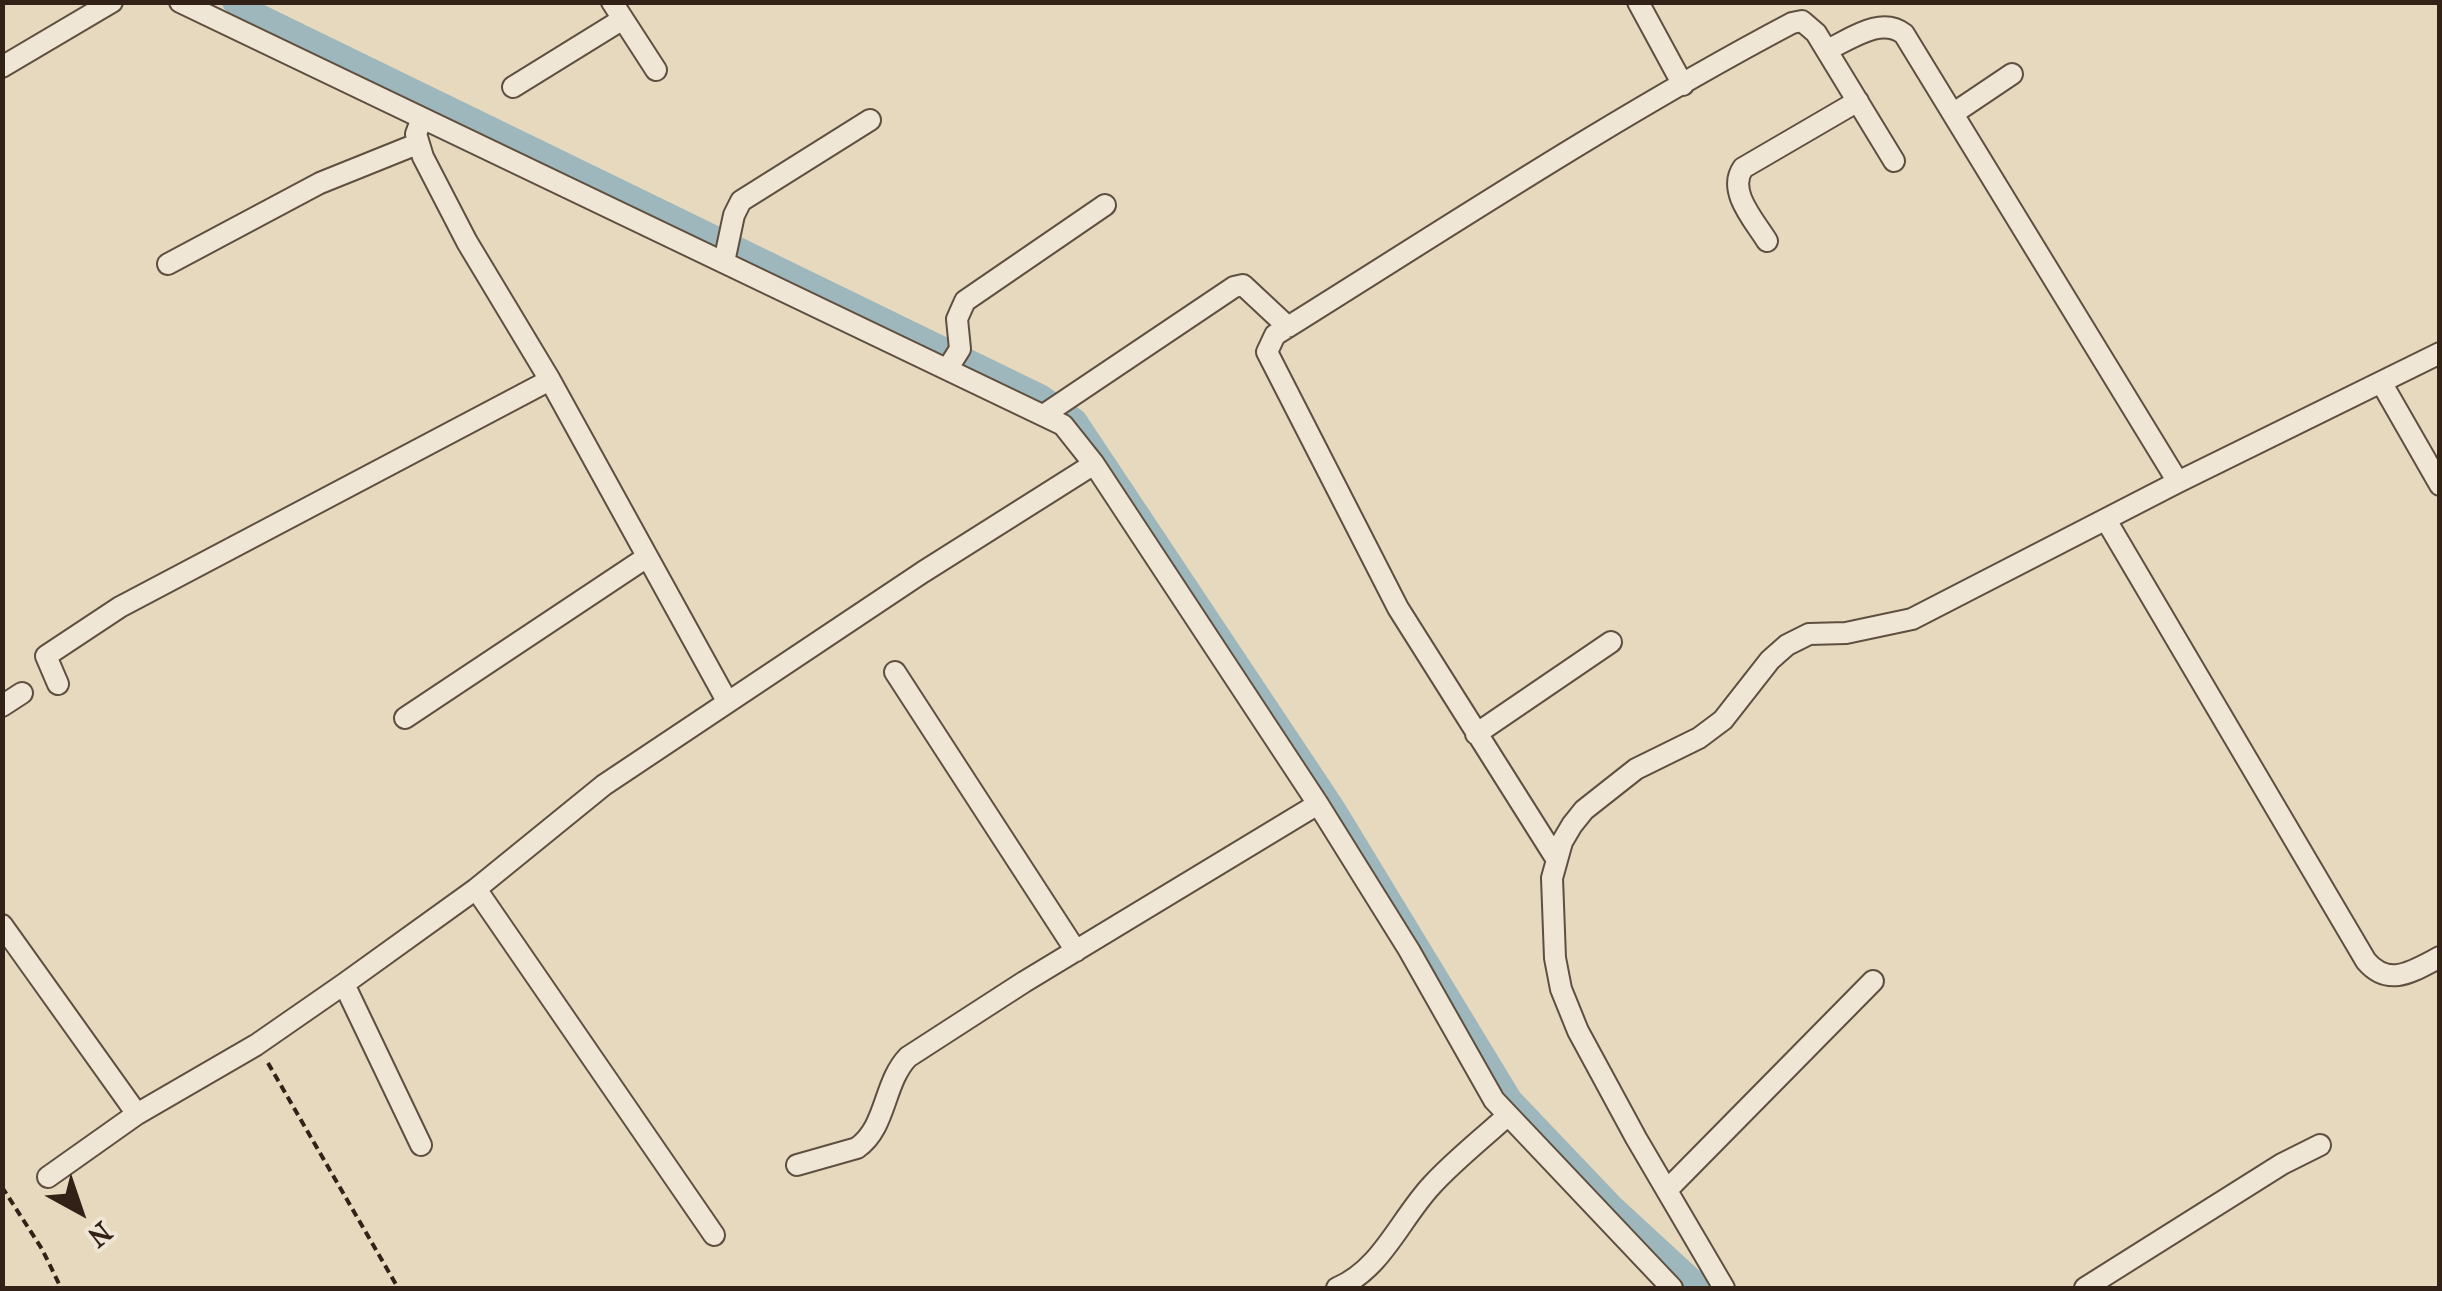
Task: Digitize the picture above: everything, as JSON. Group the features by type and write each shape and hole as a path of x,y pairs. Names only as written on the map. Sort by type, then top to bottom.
{"street":[{"path":"2,67 112,2"},
{"path":"180,2 422,118 727,248 1053,408 1318,804 1409,950 1494,1100 1672,1288"},
{"path":"1638,2 1683,85"},
{"path":"514,87 618,11 656,70"},
{"path":"1557,860 1398,608 1266,352 1274,335 1546,164 1792,22 1810,24 1894,161"},
{"path":"1827,50 1881,26 1894,26 1904,34 2178,482"},
{"path":"1954,113 2012,74"},
{"path":"1766,241 1736,189 1736,178 1743,168 1858,101"},
{"path":"422,118 417,144 467,242 550,380 728,701"},
{"path":"727,248 741,201 870,120"},
{"path":"168,264 320,183 417,144"},
{"path":"954,359 958,310 966,301 1105,205"},
{"path":"1053,408 1234,287 1244,285 1251,289 1288,327"},
{"path":"1724,1288 1578,1031 1561,989 1555,958 1552,878 1562,842 1584,810 1636,770 1699,738 1723,720 1770,660 1787,645 1809,634 1846,633 1912,619 2440,353"},
{"path":"58,684 46,656 120,607 550,380"},
{"path":"2381,382 2440,485"},
{"path":"48,1177 137,1114 256,1045 344,984 476,889 604,785 1094,464"},
{"path":"2106,520 2366,960 2382,974 2396,977 2440,957"},
{"path":"405,718 647,557"},
{"path":"1476,734 1611,642"},
{"path":"895,672 1076,951"},
{"path":"2,706 22,693"},
{"path":"797,1165 857,1148 865,1142 896,1073 908,1057 1318,804"},
{"path":"476,889 714,1235"},
{"path":"2,924 137,1114"},
{"path":"1667,1190 1873,981"},
{"path":"344,984 422,1146"},
{"path":"1337,1288 1362,1275 1435,1181 1508,1116"},
{"path":"2085,1288 2282,1164 2320,1146"}],"path":[{"path":"256,1045 398,1288"},
{"path":"2,1187 42,1249 61,1288"}],"waterway":[{"path":"233,2 1042,396 1076,420 1333,806 1511,1099 1613,1206 1702,1288"}]}
